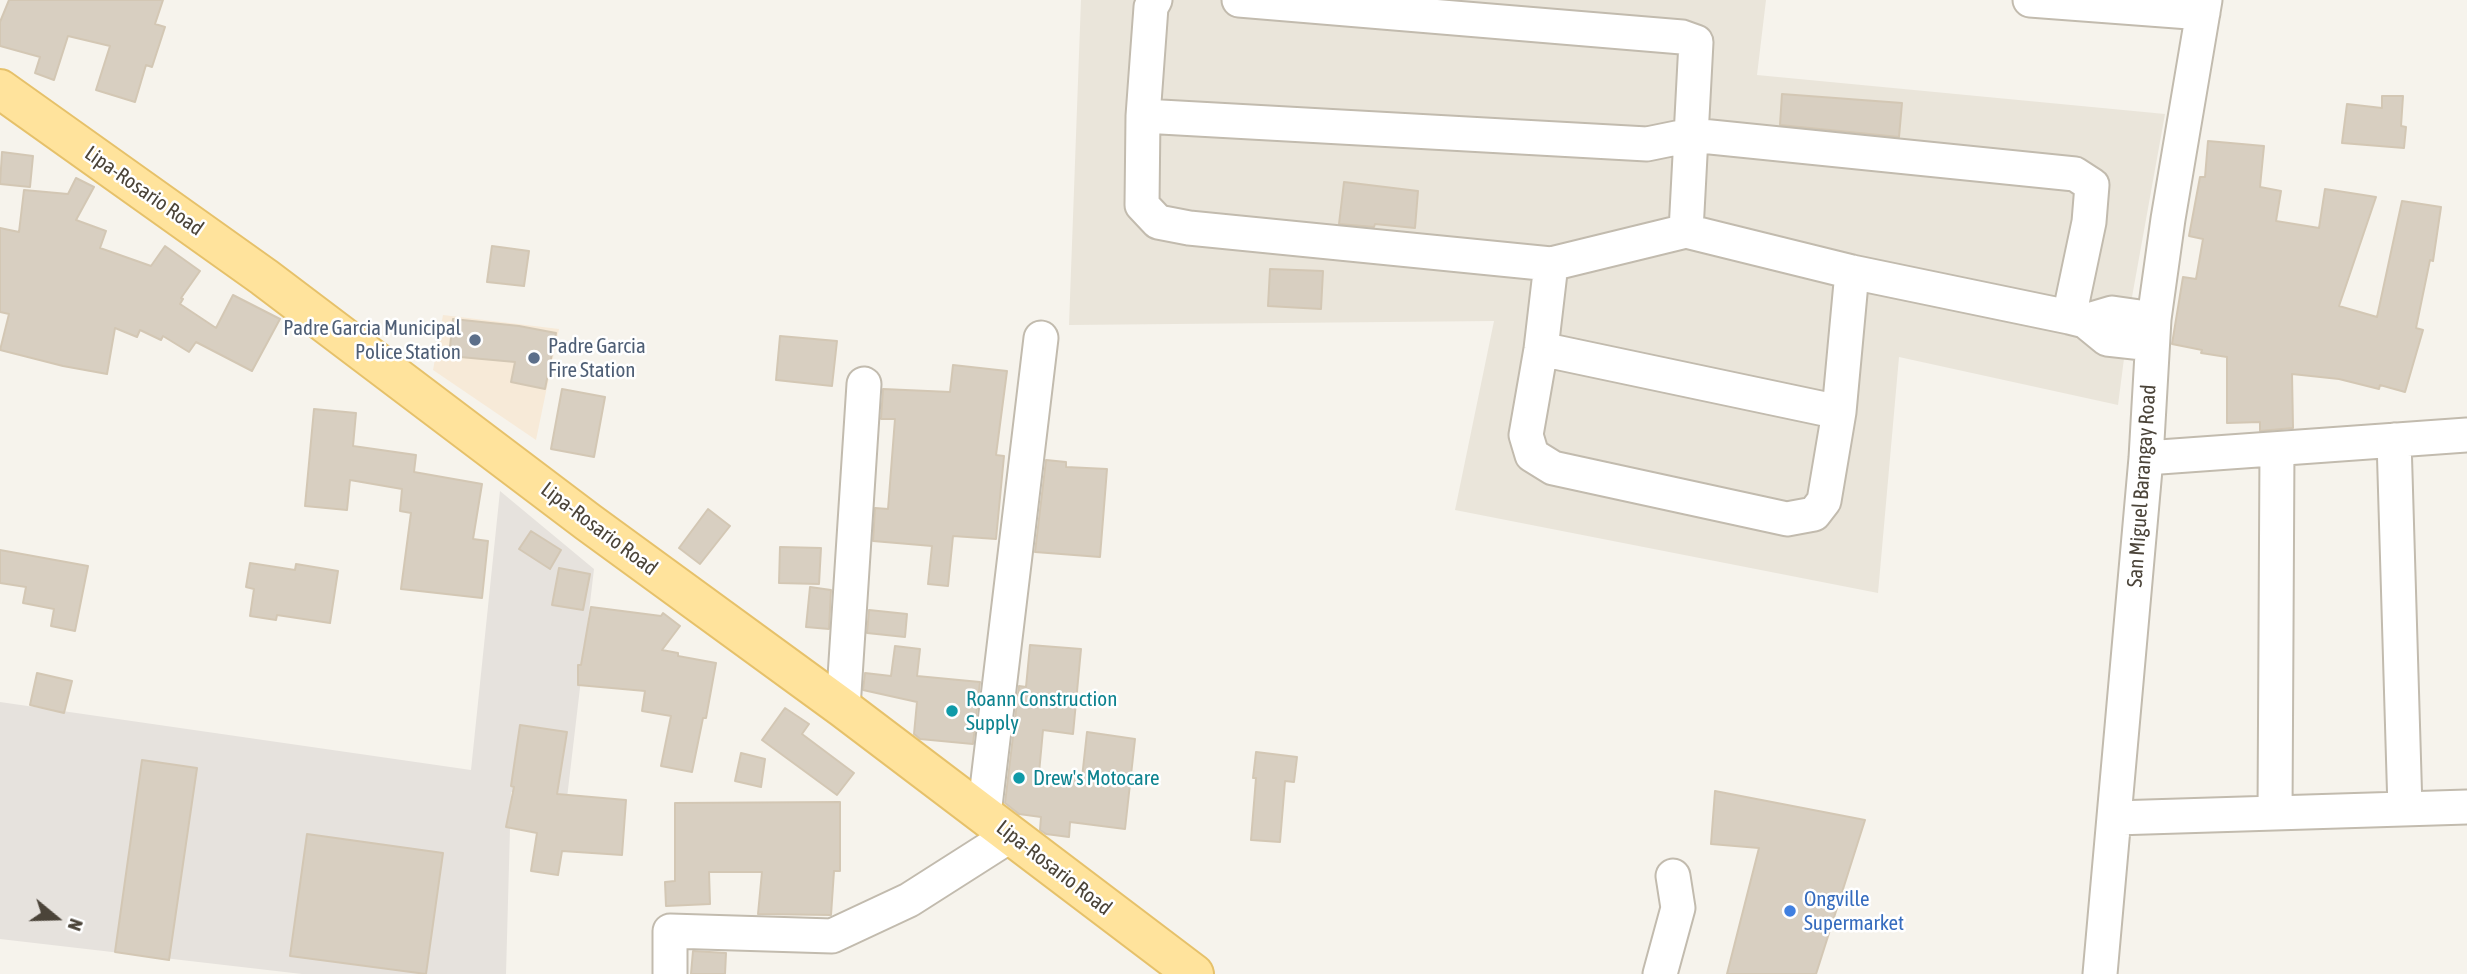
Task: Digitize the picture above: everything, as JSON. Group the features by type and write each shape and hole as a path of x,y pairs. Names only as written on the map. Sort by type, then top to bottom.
{"main road":[{"name":"Lipa-Rosario Road","path":"0,91 264,277 588,522 843,708 1194,974"}],"street":[{"path":"1155,0 1151,7 1143,116 1142,205 1158,222 1189,228 1551,264 1686,231 1852,272 2077,319 2112,313 2153,332"},
{"path":"1239,0 1682,37 1696,42 1686,231"},
{"path":"2030,0 2204,6"},
{"name":"San Miguel Barangay Road","path":"2100,974 2146,458 2153,332 2168,219 2204,6"},
{"path":"1143,116 1647,144 1691,135 2075,174 2092,185 2077,319"},
{"path":"1551,264 1541,349 1526,435 1532,455 1553,468 1787,519 1814,514 1824,501 1839,412 1852,272"},
{"path":"670,974 670,931 832,936 909,900 998,825 1041,338"},
{"path":"1541,349 1839,412"},
{"path":"843,708 864,384"},
{"path":"2146,458 2467,435"},
{"path":"2393,440 2405,809"},
{"path":"2275,813 2277,449"},
{"path":"2115,818 2467,807"},
{"path":"1660,974 1678,908 1673,876"}],"shaded area":[{"path":"1081,0 1766,0 1757,75 2165,114 2132,297 2118,405 1899,357 1878,593 1455,510 1494,321 1069,325"},
{"path":"443,315 559,329 536,440 433,370"},
{"path":"500,491 594,569 567,798 511,792 506,974 302,974 0,939 0,702 471,770"}],"building":[{"path":"9,0 163,0 155,24 165,27 152,67 146,65 135,102 96,90 110,46 68,36 54,80 35,73 40,57 0,46 0,22"},
{"path":"1782,94 1902,103 1899,137 1780,125"},
{"path":"2382,96 2403,96 2401,126 2406,127 2404,148 2342,143 2347,104 2382,108"},
{"path":"2208,141 2264,146 2260,187 2281,191 2276,221 2319,228 2325,189 2376,197 2339,306 2377,317 2402,201 2441,207 2433,261 2430,260 2416,328 2423,330 2405,392 2380,385 2379,389 2339,379 2292,374 2293,428 2260,431 2260,422 2227,423 2227,357 2172,344 2183,277 2196,279 2203,239 2189,236 2200,177 2205,177"},
{"path":"2,152 33,156 30,187 0,184"},
{"path":"76,178 94,187 76,220 106,231 100,248 151,266 165,246 200,271 181,298 183,299 180,304 216,328 233,295 280,319 252,371 196,342 189,352 163,336 161,340 140,330 137,337 115,328 107,374 0,350 9,314 0,312 0,228 19,232 24,190 68,194"},
{"path":"1344,182 1418,191 1415,228 1339,224"},
{"path":"492,246 529,251 524,286 487,282"},
{"path":"1270,269 1323,271 1321,309 1268,306"},
{"path":"453,319 556,333 545,389 511,382 515,362 449,356"},
{"path":"780,336 837,341 832,386 776,380"},
{"path":"953,365 1007,371 996,455 1004,456 996,539 953,536 948,586 928,584 932,546 873,541 875,508 888,509 895,419 881,419 883,389 950,392"},
{"path":"562,389 605,397 594,457 551,449"},
{"path":"314,409 356,413 353,446 416,455 414,472 482,484 473,539 488,541 482,598 401,589 411,513 400,511 402,489 350,480 347,510 305,506"},
{"path":"1046,460 1066,462 1066,467 1107,469 1100,557 1035,552"},
{"path":"708,509 730,526 700,564 679,548"},
{"path":"531,531 561,550 550,569 519,549"},
{"path":"780,547 821,548 819,584 779,583"},
{"path":"0,550 88,566 75,631 51,626 54,609 23,603 26,587 0,583"},
{"path":"250,563 295,570 296,564 338,571 330,623 277,615 276,620 250,616 254,589 246,587"},
{"path":"559,568 590,574 583,610 552,605"},
{"path":"810,587 831,590 829,629 806,627"},
{"path":"591,607 661,616 663,613 680,626 662,650 716,663 692,772 661,766 671,716 642,711 645,691 578,685 578,665 581,665"},
{"path":"869,610 907,614 905,637 867,633"},
{"path":"1030,645 1081,649 1073,734 1043,730 1039,773 1082,778 1087,732 1135,739 1125,829 1070,822 1069,837 1046,834 1040,830 1041,817 1019,814 1005,803 1019,686 1026,687"},
{"name":"Roann Construction Supply","path":"895,646 920,649 917,676 980,682 973,744 920,739 914,734 917,702 863,690 865,673 891,676"},
{"path":"37,673 72,681 64,713 30,705"},
{"path":"785,708 809,724 802,734 854,773 837,795 762,740"},
{"path":"520,725 567,732 557,794 626,800 622,855 562,851 558,875 531,871 537,833 506,827 514,787 511,786"},
{"path":"1256,752 1297,757 1294,782 1285,781 1280,842 1251,840"},
{"path":"741,753 765,759 761,787 735,781"},
{"path":"142,760 197,768 169,960 115,952"},
{"name":"Ongville Supermarket","path":"1715,791 1865,820 1816,974 1727,974 1759,848 1711,844"},
{"path":"840,802 840,871 834,871 831,915 758,914 762,872 709,872 710,904 666,906 665,882 675,881 675,803"},
{"path":"307,834 443,853 426,974 290,956"},
{"path":"693,951 726,953 725,974 691,974"}],"place":[{"name":"Padre Garcia Municipal Police Station","path":"475,340"},
{"name":"Padre Garcia Fire Station","path":"534,358"},
{"name":"Roann Construction Supply","path":"952,711"},
{"name":"Drew's Motocare","path":"1019,778"},
{"name":"Ongville Supermarket","path":"1790,911"}]}
